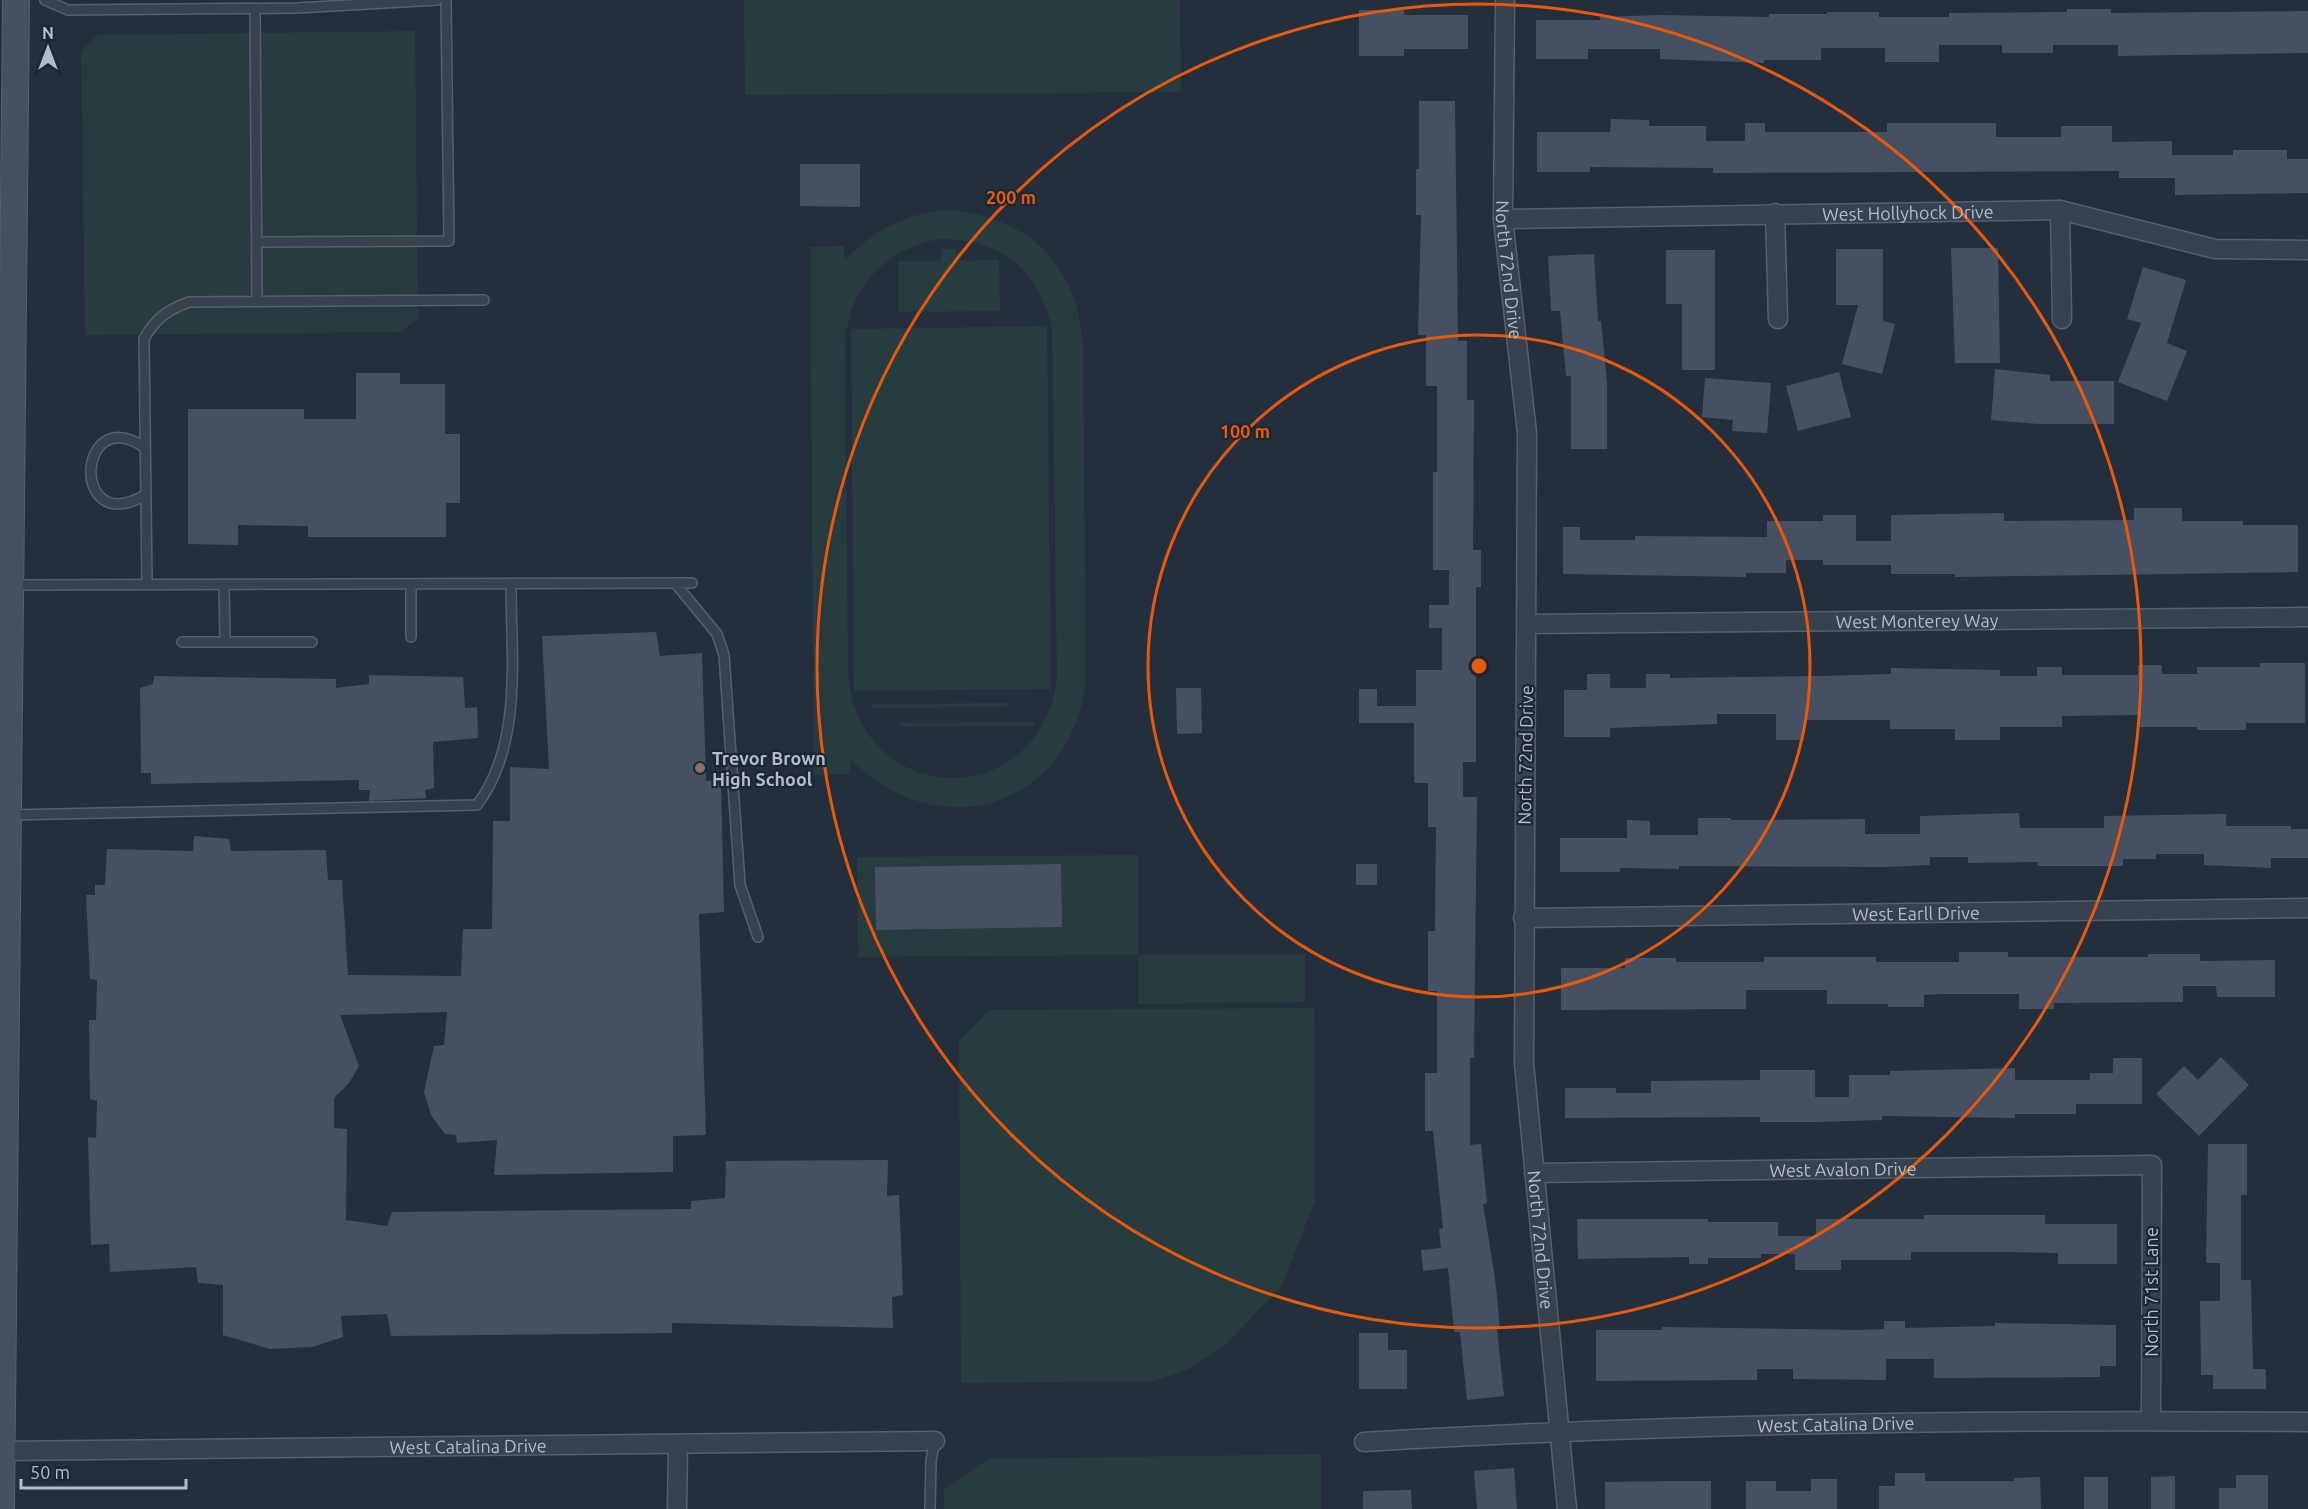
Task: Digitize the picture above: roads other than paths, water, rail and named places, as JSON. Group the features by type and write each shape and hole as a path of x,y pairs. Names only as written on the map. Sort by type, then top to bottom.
{"main road":[{"path":"1,1509 6,815 5,585 16,0"}],"street":[{"name":"North 72nd Drive","path":"1505,0 1503,219 1527,433 1524,1063 1567,1509"},
{"name":"West Hollyhock Drive","path":"1503,219 2060,210 2215,249 2308,250"},
{"path":"2060,210 2062,319"},
{"path":"1775,213 1778,320"},
{"name":"West Monterey Way","path":"1527,624 2308,617"},
{"name":"West Earll Drive","path":"1523,918 2308,908"},
{"name":"West Avalon Drive","path":"1534,1173 2152,1165"},
{"name":"North 71st Lane","path":"2151,1420 2152,1165"},
{"name":"West Catalina Drive","path":"1364,1442 1559,1430 2151,1420 2308,1422"},
{"name":"West Catalina Drive","path":"2,1451 935,1441"},
{"path":"678,1444 678,1509"}],"lane":[{"path":"45,0 68,10 255,9 437,0"},
{"path":"256,242 449,241 446,0"},
{"path":"255,9 257,301"},
{"path":"147,584 144,339 153,323 170,309 189,302 484,300"},
{"path":"144,447 124,438 104,444 96,451 89,471 96,492 114,503 125,504 145,495"},
{"path":"675,583 717,634 724,655 740,885 758,937"},
{"path":"5,585 692,583"},
{"path":"224,584 225,641"},
{"path":"411,584 411,637"},
{"path":"6,815 477,805 492,785 508,732 511,584"},
{"path":"182,642 312,642"},
{"path":"930,1509 931,1460 935,1441"}],"place":[{"name":"Trevor Brown High School","path":"700,768"}]}
